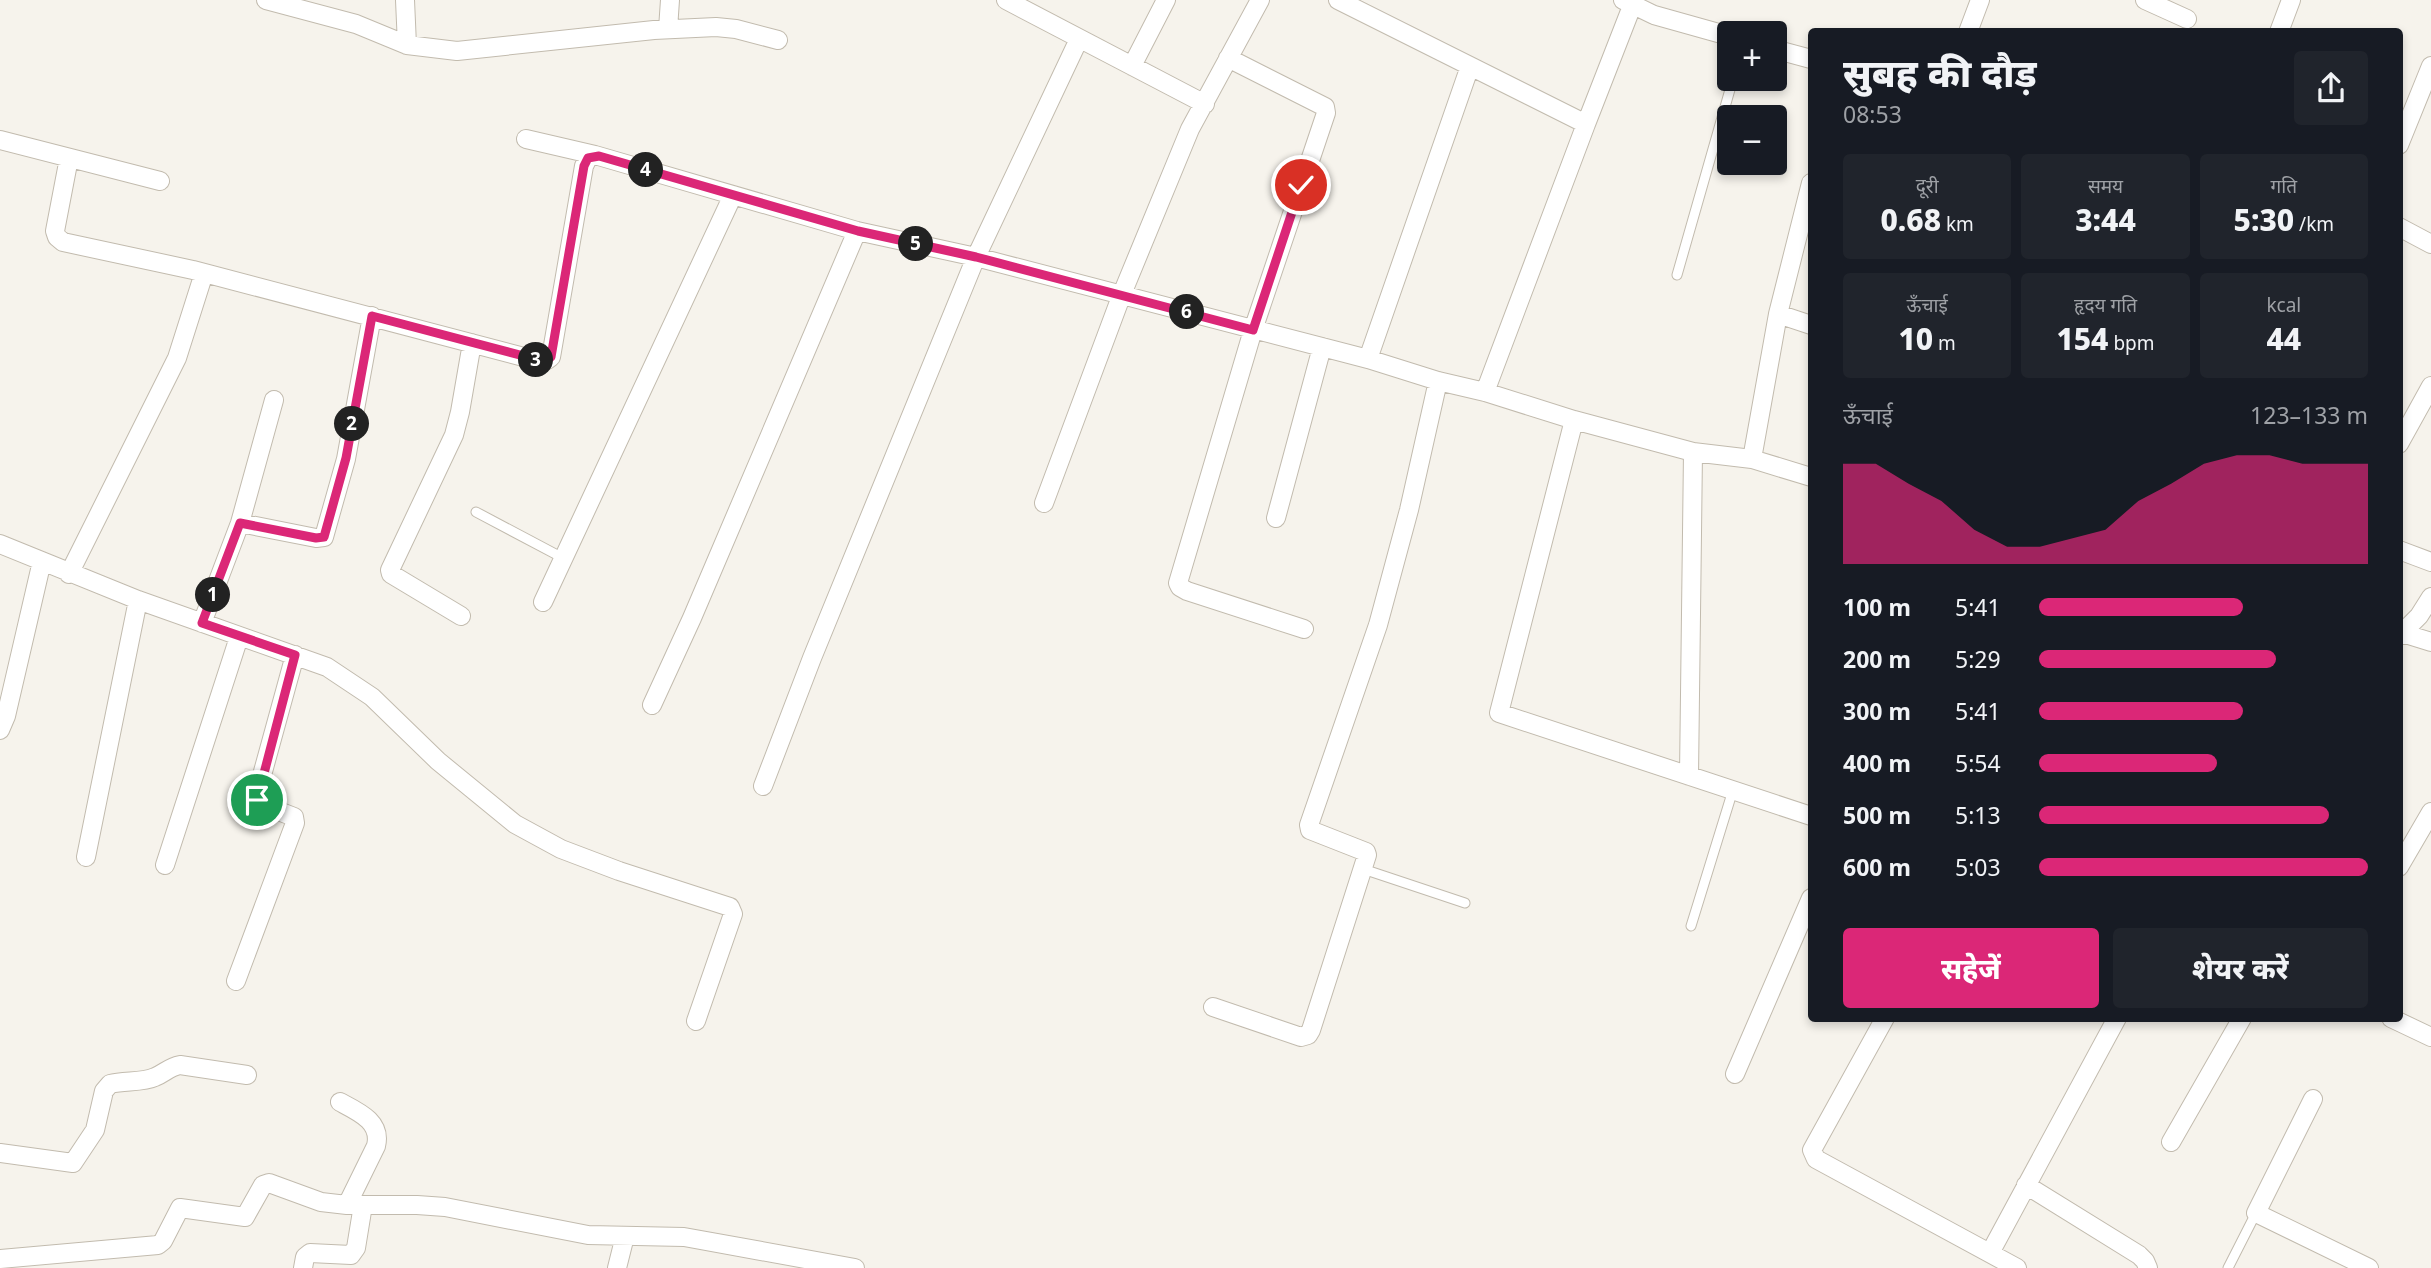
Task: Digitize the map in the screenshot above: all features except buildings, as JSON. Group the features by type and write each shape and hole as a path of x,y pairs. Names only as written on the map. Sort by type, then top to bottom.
{"street":[{"path":"405,0 407,45"},
{"path":"668,29 670,0"},
{"path":"1006,0 1026,5 1079,39 1205,104"},
{"path":"1132,66 1166,0"},
{"path":"1044,503 1122,294 1189,129 1260,0"},
{"path":"1338,0 1586,124"},
{"path":"1970,28 1980,0"},
{"path":"2145,0 2187,19"},
{"path":"2280,28 2291,0"},
{"path":"272,1 356,24 407,45 457,51 668,29 727,28 778,40"},
{"path":"1485,392 1586,124 1628,3 1654,15 1717,33"},
{"path":"763,786 812,658 976,257 1079,39"},
{"path":"1787,53 1808,58"},
{"path":"1228,58 1326,110 1253,330 1178,583 1187,591 1304,629"},
{"path":"1368,359 1470,66"},
{"path":"2403,135 2431,66"},
{"path":"526,139 595,155 858,231 976,257 1368,359 1693,452 1752,459 1808,476"},
{"path":"0,140 160,181"},
{"path":"69,158 55,231 63,242 204,273 547,360 551,357 584,166 588,158 595,155"},
{"path":"543,602 733,195"},
{"path":"1752,459 1778,314 1808,195"},
{"path":"2403,229 2431,244"},
{"path":"652,705 858,231"},
{"path":"69,574 177,358 204,273"},
{"path":"1778,314 1808,324"},
{"path":"240,523 316,538 324,537 346,458 372,316"},
{"path":"461,616 391,574 390,570 454,435 472,343"},
{"path":"1276,518 1322,347"},
{"path":"1213,1007 1301,1037 1308,1035 1363,869 1366,852 1310,830 1309,825 1378,625 1409,510 1438,381"},
{"path":"2403,437 2431,386"},
{"path":"202,623 240,523 274,400"},
{"path":"1574,420 1499,713 1808,815"},
{"path":"1689,776 1693,452"},
{"path":"0,544 138,600 327,667 372,697 438,761 515,824 561,849 619,872 730,907 733,914 696,1021"},
{"path":"2403,552 2431,562"},
{"path":"0,730 6,716 41,561"},
{"path":"2403,632 2419,616 2431,597"},
{"path":"86,857 138,600"},
{"path":"2403,635 2431,642"},
{"path":"165,865 239,637"},
{"path":"236,981 295,823 294,817 258,803 256,797 295,655"},
{"path":"2403,860 2431,812"},
{"path":"1735,1073 1808,905"},
{"path":"1883,1022 1812,1150 1813,1155 2017,1268"},
{"path":"1990,1253 2111,1022"},
{"path":"2171,1142 2240,1022"},
{"path":"2399,1022 2431,1037"},
{"path":"0,1153 73,1163 95,1130 104,1091 110,1084 158,1077 170,1066 180,1065 247,1075"},
{"path":"2312,1099 2256,1213 2369,1268"},
{"path":"303,1268 305,1257 310,1253 351,1255 356,1248 355,1205 378,1137 372,1122 357,1110 340,1102"},
{"path":"0,1259 158,1245 163,1241 180,1208 245,1217 265,1183 321,1202 445,1208 588,1235 684,1237 855,1268"},
{"path":"2026,1185 2139,1255 2146,1261 2148,1268"},
{"path":"617,1268 625,1236"}],"lane":[{"path":"1677,275 1730,91"},
{"path":"476,512 564,558"},
{"path":"1691,926 1733,790"},
{"path":"1363,869 1465,903"},
{"path":"2228,1268 2256,1213"}],"route":[{"path":"257,800 295,655 202,623 240,523 316,538 324,537 346,458 372,316 539,360 551,357 584,166 588,158 599,156 858,231 976,257 1253,330 1301,185"}]}
